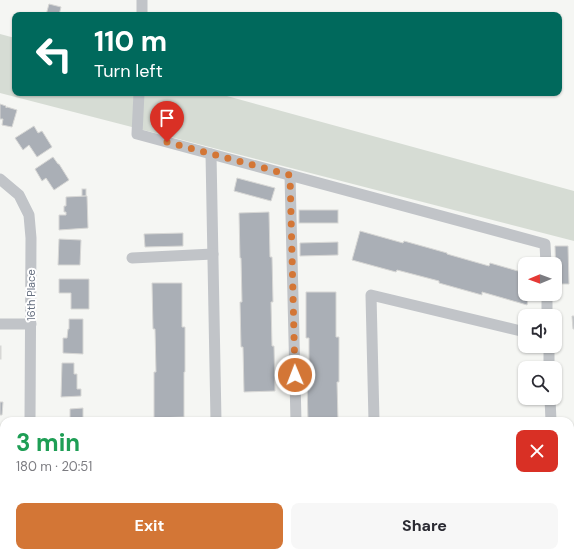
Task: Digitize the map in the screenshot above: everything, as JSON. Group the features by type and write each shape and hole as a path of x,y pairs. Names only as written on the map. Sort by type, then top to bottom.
{"street":[{"path":"142,0 142,12"},
{"path":"139,96 137,134 545,244 546,257"},
{"path":"211,154 216,417"},
{"path":"290,175 296,417"},
{"name":"16th Place","path":"0,179 19,195 29,215 31,238 30,417"},
{"path":"132,258 213,254"},
{"path":"374,417 371,295 518,330"},
{"path":"0,324 31,324"},
{"path":"550,405 551,417"}],"shaded area":[{"path":"0,34 12,37 12,96 227,96 574,191 574,241 0,93"}],"building":[{"path":"49,4 61,7 60,12 47,12"},
{"path":"0,104 6,106 6,108 17,110 12,127 2,125 3,119 0,119"},
{"path":"34,126 38,133 42,131 52,147 37,157 29,145 23,150 15,138"},
{"path":"53,157 69,180 54,190 46,178 42,181 35,169"},
{"path":"237,178 275,188 271,201 234,191"},
{"path":"82,189 86,189 86,196 82,196"},
{"path":"87,196 88,228 59,230 59,215 66,215 66,212 64,212 64,206 66,206 66,197"},
{"path":"299,210 338,210 338,223 299,223"},
{"path":"269,212 270,257 272,257 272,346 274,346 275,391 244,392 243,347 241,347 240,302 242,302 239,213"},
{"path":"360,231 403,243 404,241 489,266 490,263 518,271 518,301 528,301 527,305 482,292 482,295 439,283 439,281 397,270 396,272 352,260"},
{"path":"183,233 183,246 145,247 144,234"},
{"path":"59,239 81,240 80,265 58,265"},
{"path":"338,242 338,255 300,256 300,243"},
{"path":"555,246 568,246 569,284 562,284 562,257 555,257"},
{"path":"59,279 89,279 89,309 71,309 71,293 59,293"},
{"path":"152,283 182,283 182,327 185,327 184,417 154,417 154,372 156,372 155,329 153,329"},
{"path":"306,292 336,292 336,337 339,337 339,382 337,382 338,417 308,417 307,381 309,381 309,338 306,338"},
{"path":"572,316 574,316 574,329 573,329"},
{"path":"69,319 83,319 83,354 63,353 63,338 67,338"},
{"path":"1,346 1,359 0,359"},
{"path":"62,363 74,363 74,374 77,374 77,389 81,389 81,396 61,397"},
{"path":"0,402 3,402 2,415 0,415"},
{"path":"83,408 83,417 70,417 70,409"}],"route":[{"path":"167,142 290,175 295,375"}]}
